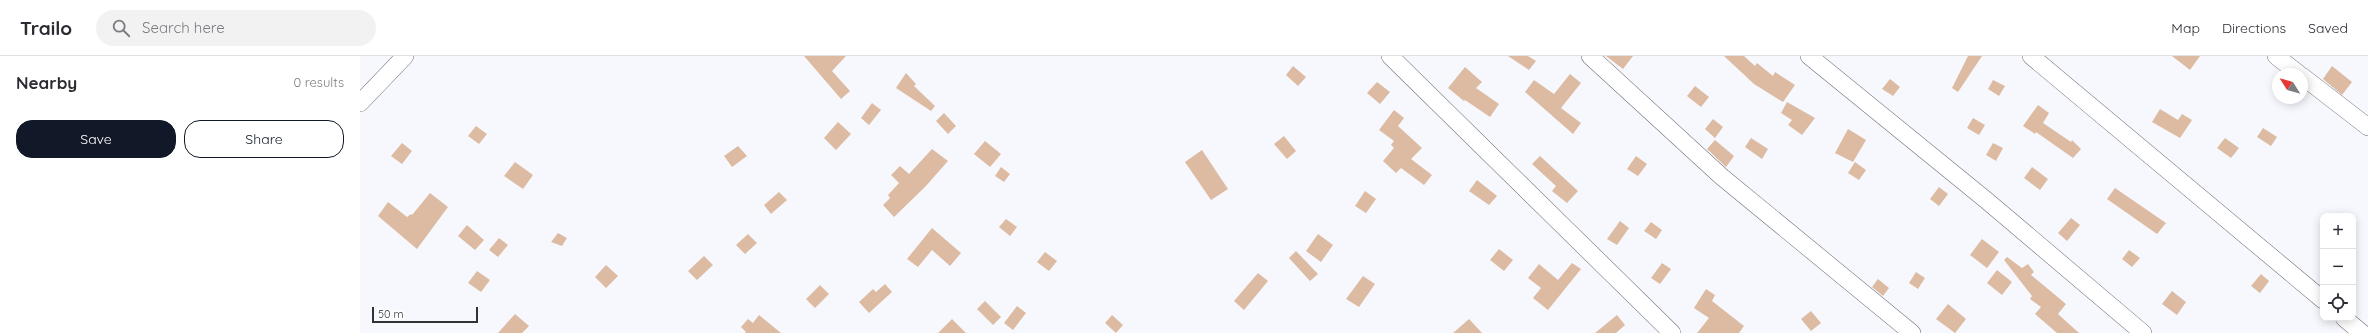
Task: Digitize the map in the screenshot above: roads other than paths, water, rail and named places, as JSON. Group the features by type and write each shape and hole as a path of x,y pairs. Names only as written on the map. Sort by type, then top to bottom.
{"street":[{"path":"360,103 405,56"},
{"path":"1390,56 1672,333"},
{"path":"1590,56 1722,177 1912,333"},
{"path":"1809,56 1986,200 2143,333"},
{"path":"2030,56 2320,298"},
{"path":"2276,56 2291,68"},
{"path":"2308,81 2368,127"},
{"path":"2348,321 2362,333"}]}
